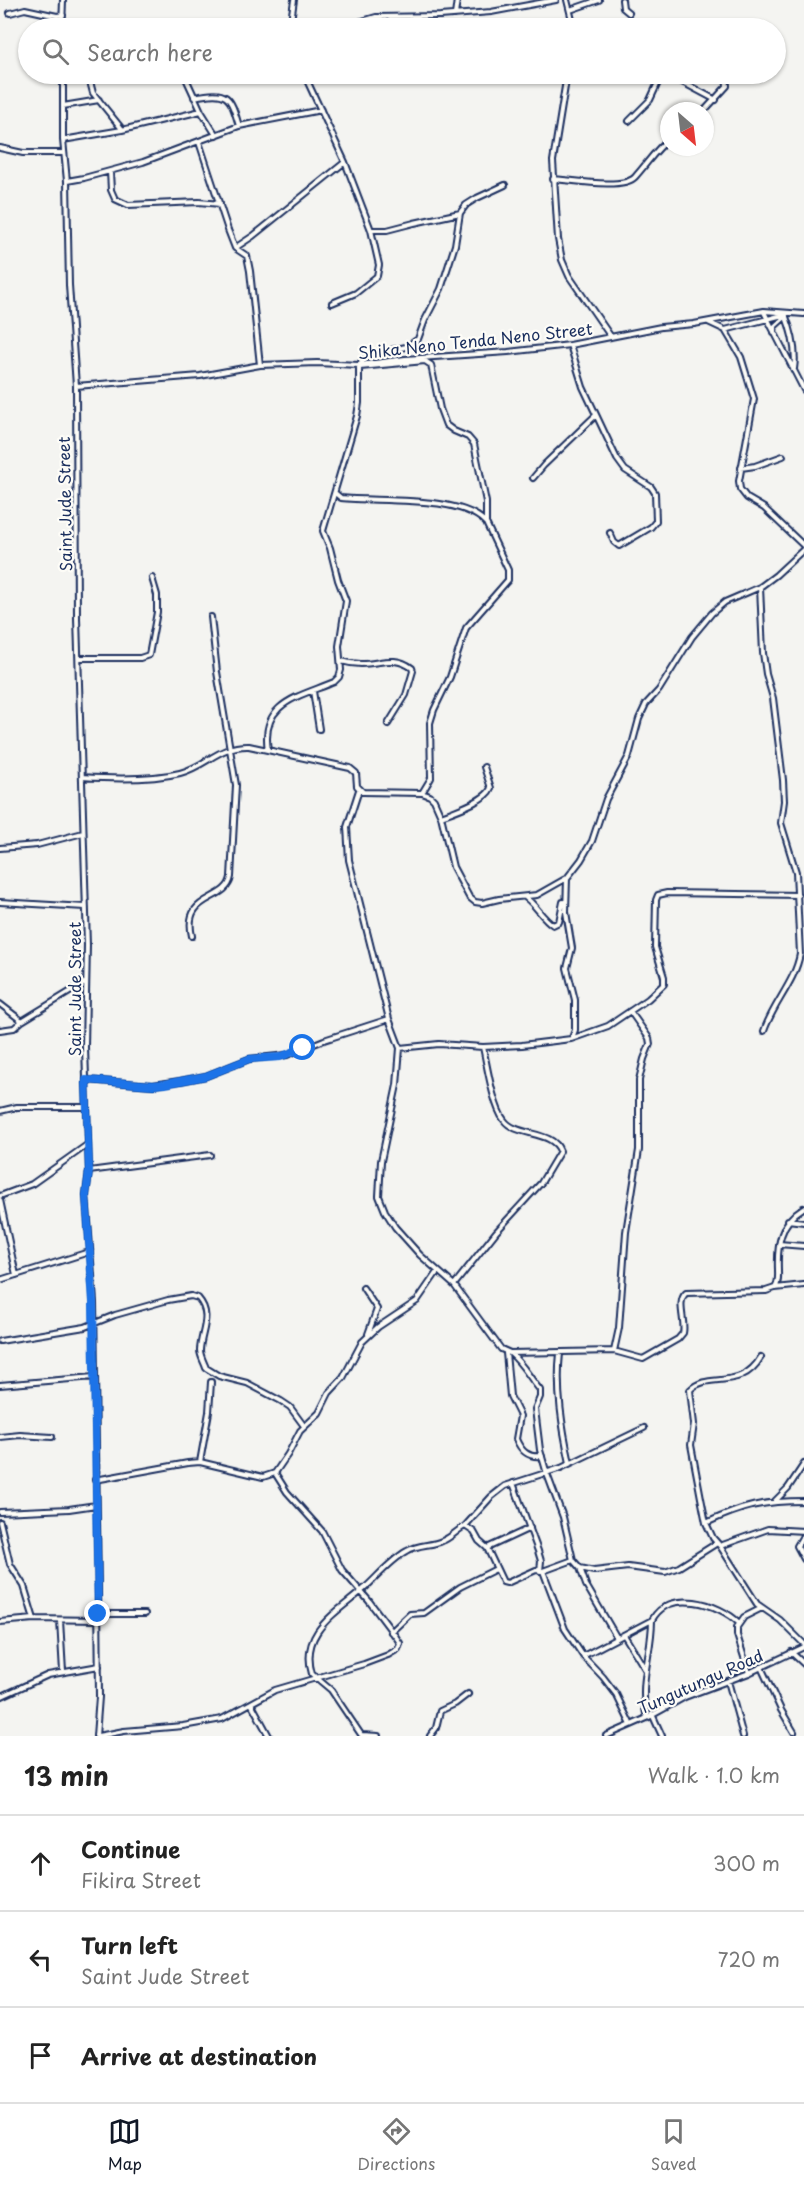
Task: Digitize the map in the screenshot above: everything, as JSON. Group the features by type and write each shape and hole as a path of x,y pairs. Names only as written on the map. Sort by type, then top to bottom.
{"street":[{"path":"10,13 25,9 57,16 63,15 63,0"},
{"path":"291,18 294,0"},
{"path":"455,15 457,0"},
{"path":"370,18 390,15 455,15 491,12 556,0"},
{"path":"567,0 572,18"},
{"path":"570,10 599,0"},
{"path":"622,0 623,8 629,13"},
{"name":"Saint Jude Street","path":"63,84 69,285 76,386 89,1171 86,1195 94,1325 99,1666 97,1736"},
{"path":"91,84 93,93 122,130"},
{"path":"188,84 216,135"},
{"path":"309,84 345,162 371,230 379,265 377,276 356,293 332,303"},
{"path":"565,84 554,152 553,179 558,238 565,268 610,337"},
{"path":"629,121 650,100 657,84"},
{"path":"686,84 716,100 727,87 727,84"},
{"path":"194,97 221,94 228,97 233,105 239,126"},
{"path":"63,106 99,100"},
{"path":"66,181 110,172 154,159 239,126 321,110"},
{"path":"63,140 122,130 201,111"},
{"path":"199,142 235,248 247,256 260,365"},
{"path":"553,179 610,184 628,182 660,147"},
{"path":"0,148 23,153 64,153"},
{"path":"235,248 345,162"},
{"path":"110,172 111,190 115,198 128,205 199,202 220,204"},
{"path":"268,750 266,737 270,719 278,707 293,698 334,682 339,677 341,662 339,646 346,601 323,531 324,521 335,494 358,410 359,366 366,357 372,354 406,347 418,339 441,289 454,245 460,213 466,205 477,198 505,186"},
{"path":"371,230 387,231 414,222 460,213"},
{"path":"764,311 804,390"},
{"name":"Shika Neno Tenda Neno Street","path":"76,386 200,376 260,365 317,363 359,366 405,359 507,352 570,345 661,327 707,322 764,311 787,315 804,314"},
{"path":"725,330 767,317 787,315"},
{"path":"774,332 775,326 787,315"},
{"path":"787,315 794,342 793,370"},
{"path":"359,790 376,793 422,793 430,796 441,816 453,867 469,897 482,903 500,899 526,898 545,892 567,878 581,860 592,842 606,799 629,756 639,719 646,704 658,690 692,637 712,613 734,597 760,587 804,547 764,508 747,498 740,489 741,468 754,399 741,357 725,330 707,322"},
{"path":"570,345 583,387 621,466 651,487 655,493 657,514 656,521 651,527 620,546 614,542 610,533"},
{"path":"359,366 425,361 431,365 440,409 446,425 468,436 474,444 486,502 486,523 507,570 508,580 466,628 450,677 434,710 430,723 431,778 422,793"},
{"path":"532,478 596,415"},
{"path":"741,468 755,466 783,456"},
{"path":"335,494 342,498 415,501 446,505 471,511 486,523"},
{"path":"79,658 140,658 149,655 158,612 157,595 152,578"},
{"path":"760,587 763,652 773,698 783,780 784,801 781,823 796,872 800,954 798,965 764,1031"},
{"path":"192,936 189,924 192,914 230,884 236,785 217,672 211,617"},
{"path":"341,662 361,664 396,660 412,668 406,696 388,724"},
{"path":"313,691 319,729"},
{"path":"82,777 165,776 182,773 197,767 230,747 249,746 354,770 356,773 359,790 347,827 349,860 389,1019 400,1048 397,1084 381,1161 379,1196 384,1211 395,1227 437,1272 454,1286 508,1353 521,1363 540,1390 535,1409 546,1474 563,1517 573,1560 580,1568 586,1585 617,1638"},
{"path":"441,816 489,793 491,788 484,767"},
{"path":"0,848 37,845 82,833"},
{"path":"526,898 535,904 553,925 559,922 567,878"},
{"path":"400,1048 439,1044 483,1047 522,1045 571,1038 608,1026 658,991 664,984 655,947 658,896 667,893 798,895"},
{"path":"565,899 572,948 567,968 575,1000 576,1030 571,1038"},
{"path":"0,902 85,907"},
{"path":"0,1030 14,1028 86,982"},
{"path":"0,1004 22,1021"},
{"path":"614,1352 619,1328 626,1232 639,1150 639,1080 650,1044 649,1038 630,1011"},
{"path":"86,1080 153,1085 206,1076 249,1059 287,1055 324,1040 389,1019"},
{"path":"454,1286 496,1232 541,1183 560,1151 558,1146 550,1140 516,1129 504,1120 483,1047"},
{"path":"0,1111 17,1107 87,1107"},
{"path":"16,1275 0,1198 32,1184 87,1145"},
{"path":"89,1171 210,1155"},
{"path":"775,1288 778,1281 779,1244 788,1220 802,1208"},
{"path":"788,1220 804,1221"},
{"path":"779,1244 804,1246"},
{"path":"0,1280 89,1252"},
{"path":"368,1335 417,1301 437,1272"},
{"path":"508,1353 614,1352 635,1359 643,1359 678,1339 684,1328 681,1302 686,1293 756,1291 804,1285"},
{"path":"95,1480 188,1462 200,1462 263,1477 274,1473 285,1460 304,1426 318,1413 329,1393 343,1378 368,1335 378,1309 363,1288"},
{"path":"0,1341 94,1325 115,1315 191,1296 198,1298 206,1311 200,1349 206,1368 219,1376 247,1383 281,1401 290,1407 304,1426"},
{"path":"508,1353 510,1395 520,1416 516,1439 525,1453 532,1457 542,1456"},
{"path":"560,1353 558,1386 565,1443 570,1463"},
{"path":"761,1357 756,1366 744,1375 701,1384 690,1390 694,1424 691,1444 706,1523 747,1591 762,1608 780,1620 804,1646"},
{"path":"0,1386 94,1377"},
{"path":"200,1462 209,1412 211,1382"},
{"path":"378,1736 362,1736 332,1690 312,1674 309,1655 316,1633 330,1617 406,1551 417,1546 445,1540 465,1526 491,1497 513,1483 546,1474 644,1428"},
{"path":"0,1437 20,1435 52,1437"},
{"path":"775,1501 788,1488 804,1464"},
{"path":"97,1736 207,1723 229,1716 251,1702 289,1685 316,1679 394,1652 400,1643 342,1570 322,1531 287,1492 274,1473"},
{"path":"513,1483 541,1561 542,1571 565,1629 583,1656 616,1694 631,1725"},
{"path":"706,1523 736,1509 775,1501 804,1501"},
{"path":"0,1512 69,1509 96,1505"},
{"path":"0,1522 7,1557 24,1586 34,1619"},
{"path":"465,1526 487,1548 503,1582 507,1583 530,1572 542,1571 573,1560"},
{"path":"487,1548 530,1528"},
{"path":"580,1568 594,1570 628,1567 665,1572 679,1567 719,1544 768,1528 804,1532 797,1546 804,1559"},
{"path":"391,1632 410,1614 424,1613 460,1587 496,1569"},
{"path":"583,1656 652,1620 659,1611 666,1607 690,1600 731,1615 739,1623"},
{"path":"749,1673 737,1635 739,1623 744,1617 762,1608"},
{"path":"98,1614 145,1614"},
{"path":"0,1622 34,1619 97,1620"},
{"path":"60,1620 63,1672"},
{"path":"647,1718 644,1705 652,1620"},
{"path":"624,1635 646,1670"},
{"name":"Tungutungu Road","path":"606,1736 647,1718 685,1697 749,1673 804,1646"},
{"path":"791,1653 804,1664"},
{"path":"0,1697 48,1676 99,1666"},
{"path":"761,1667 794,1732"},
{"path":"728,1682 742,1736"},
{"path":"430,1736 436,1728 440,1711 455,1704 468,1694"},
{"path":"251,1702 269,1736"},
{"path":"652,1714 662,1736"}],"route":[{"path":"98,1614 93,1302 86,1195 89,1171 86,1080 165,1084 206,1076 226,1066 249,1059 280,1057 303,1048"}]}
